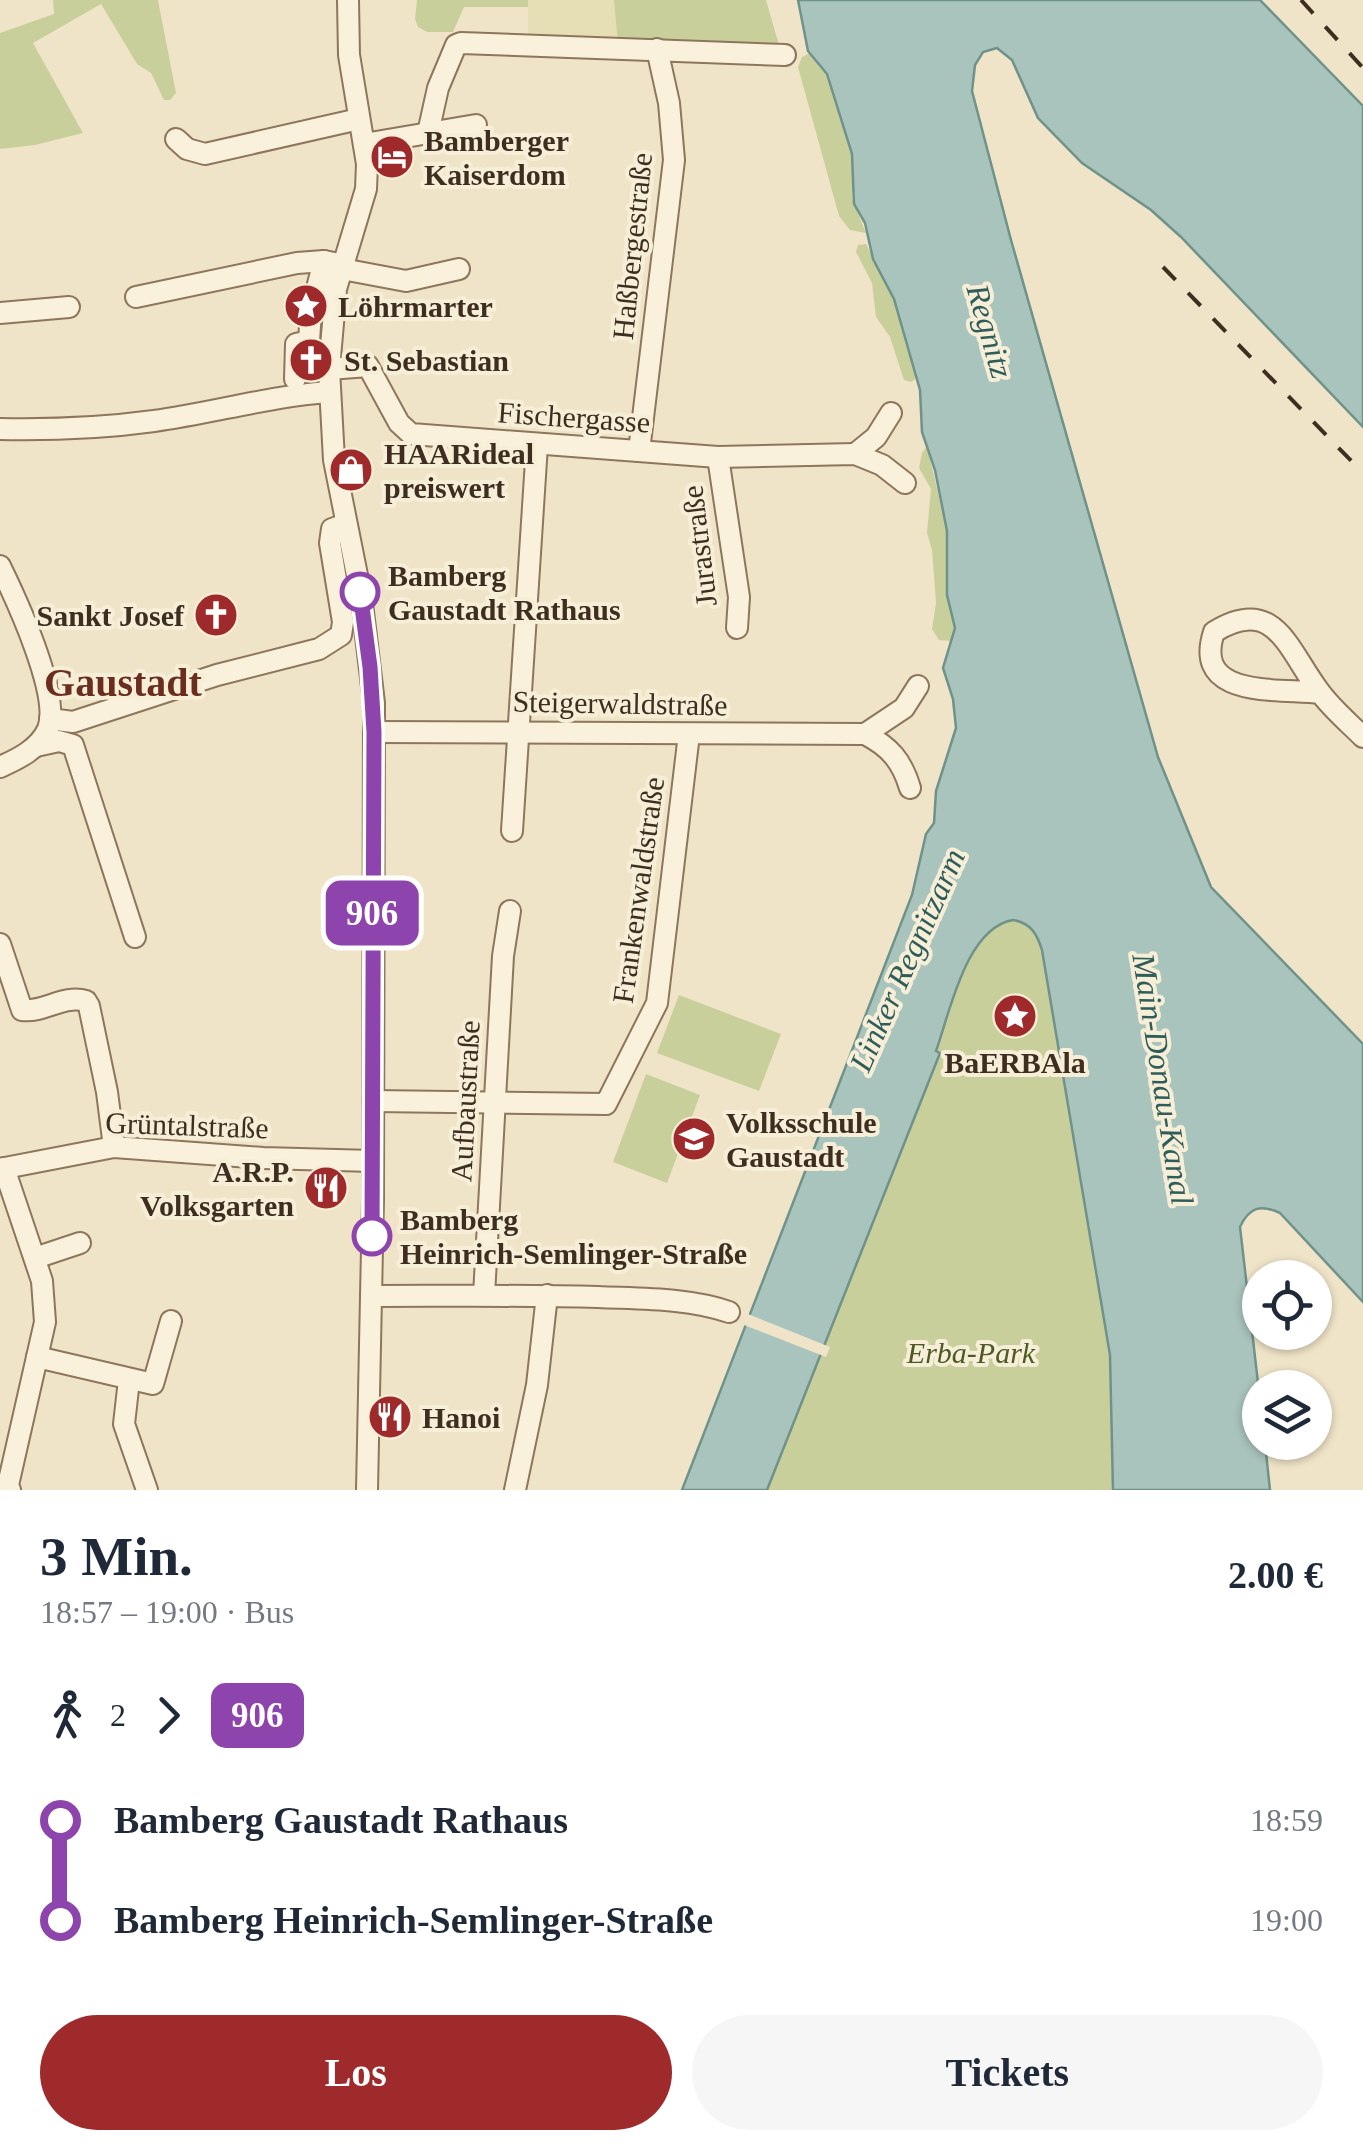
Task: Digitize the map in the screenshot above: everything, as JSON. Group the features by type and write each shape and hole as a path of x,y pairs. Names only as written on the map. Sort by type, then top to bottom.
{"street":[{"path":"296,379 296,344 309,341 311,311 337,265 366,189 364,144 349,54 348,0"},
{"path":"430,123 456,46 470,42 785,54"},
{"name":"Haßbergestraße","path":"639,451 674,160 669,103 657,49"},
{"path":"176,140 187,149 206,154 358,119"},
{"path":"364,144 430,123 476,125"},
{"path":"136,297 297,263 337,265 406,281 459,269"},
{"path":"337,265 329,368 334,460 367,633 374,732 367,1490"},
{"path":"0,313 69,307"},
{"name":"Fischergasse","path":"329,368 368,366 400,426 411,434 718,457 855,454"},
{"path":"0,428 52,430 155,421 329,392"},
{"path":"855,454 876,438 891,413"},
{"path":"512,831 538,445"},
{"path":"855,454 882,465 905,483"},
{"name":"Jurastraße","path":"718,457 739,597 737,628"},
{"path":"36,746 58,721 140,703 217,676 319,650 337,639 344,622 330,543 332,529 346,524"},
{"path":"0,566 36,651 49,702 73,745 135,937"},
{"path":"1320,693 1244,687 1221,680 1212,667 1208,648 1214,632 1232,621 1250,617 1268,622 1290,646 1320,693 1363,738"},
{"path":"910,788 899,760 887,746 865,734 904,708 918,686"},
{"name":"Steigerwaldstraße","path":"374,732 865,734"},
{"name":"Frankenwaldstraße","path":"496,1102 606,1104 657,1003 689,734"},
{"path":"0,767 36,746 59,741 73,745"},
{"name":"Aufbaustraße","path":"484,1295 503,956 510,911"},
{"path":"0,944 22,1010 31,1012 76,998 89,1006 110,1107 114,1147"},
{"path":"373,1101 496,1102"},
{"name":"Grüntalstraße","path":"2,1169 114,1147 373,1161"},
{"path":"2,1169 42,1281 45,1322 10,1490"},
{"path":"35,1258 80,1243"},
{"path":"371,1296 547,1295 663,1300 730,1312"},
{"path":"515,1490 538,1384 547,1295"},
{"path":"37,1358 153,1384 171,1321"},
{"path":"129,1380 124,1424 147,1490"}],"shaded area":[{"path":"528,0 614,0 618,45 528,44"}],"green space":[{"path":"53,0 158,0 176,93 170,100 164,100 151,73 137,64 101,4 33,43 83,133 0,149 0,33 54,14"},
{"path":"417,0 528,0 528,7 464,7 453,32 427,32 418,27 415,19"},
{"path":"614,0 766,0 781,52 618,45"},
{"path":"810,53 827,74 833,91 854,161 852,199 866,233 850,230 839,216 798,67 802,57"},
{"path":"866,244 894,299 917,378 911,382 904,380 890,337 876,317 872,283 856,252 858,245"},
{"path":"927,446 947,531 947,595 955,622 952,641 939,640 932,629 936,603 927,533 931,489 919,468"},
{"name":"Erba-Park","path":"1006,921 1030,928 1042,950 1110,1355 1113,1490 767,1490 940,1054 936,1052 960,977 980,941"},
{"path":"679,995 781,1034 759,1091 657,1053"},
{"path":"646,1074 700,1095 667,1183 613,1162"}],"water":[{"path":"798,0 1260,0 1363,106 1363,427 1181,237 1151,210 1082,163 1038,118 1012,60 997,48 983,52 975,65 972,91 1158,757 1211,887 1363,1044 1363,1302 1332,1269 1332,1260 1324,1260 1280,1213 1256,1209 1240,1227 1244,1260 1242,1350 1254,1350 1257,1370 1242,1370 1242,1460 1267,1460 1270,1490 1113,1490 1110,1355 1042,950 1032,930 1013,920 997,926 983,938 962,974 936,1051 940,1053 767,1490 682,1490 912,895 926,834 934,823 936,791 956,728 953,699 943,668 955,628 947,595 947,531 935,470 922,432 920,390 894,299 873,259 865,223 854,204 852,154 827,74 808,51"}],"pier":[{"path":"748,1314 830,1347 826,1357 744,1325"}],"railway":[{"path":"1301,0 1363,68"},
{"path":"1163,267 1363,473"}],"bus line":[{"name":"906","path":"360,592 374,703 372,1236"}],"place":[{"name":"Bamberger Kaiserdom","path":"392,157"},
{"name":"Löhrmarter","path":"306,306"},
{"name":"St. Sebastian","path":"311,360"},
{"name":"HAARideal preiswert","path":"351,470"},
{"name":"Bamberg Gaustadt Rathaus","path":"360,592"},
{"name":"Sankt Josef","path":"216,615"},
{"name":"BaERBAla","path":"1015,1016"},
{"name":"Volksschule Gaustadt","path":"694,1139"},
{"name":"A.R.P. Volksgarten","path":"326,1188"},
{"name":"Bamberg Heinrich-Semlinger-Straße","path":"372,1236"},
{"name":"Hanoi","path":"390,1417"}],"district":[{"name":"Gaustadt","path":"123,682"}],"water label":[{"name":"Regnitz","path":"990,331"},
{"name":"Linker Regnitzarm","path":"907,960"},
{"name":"Main-Donau-Kanal","path":"1163,1079"}]}
